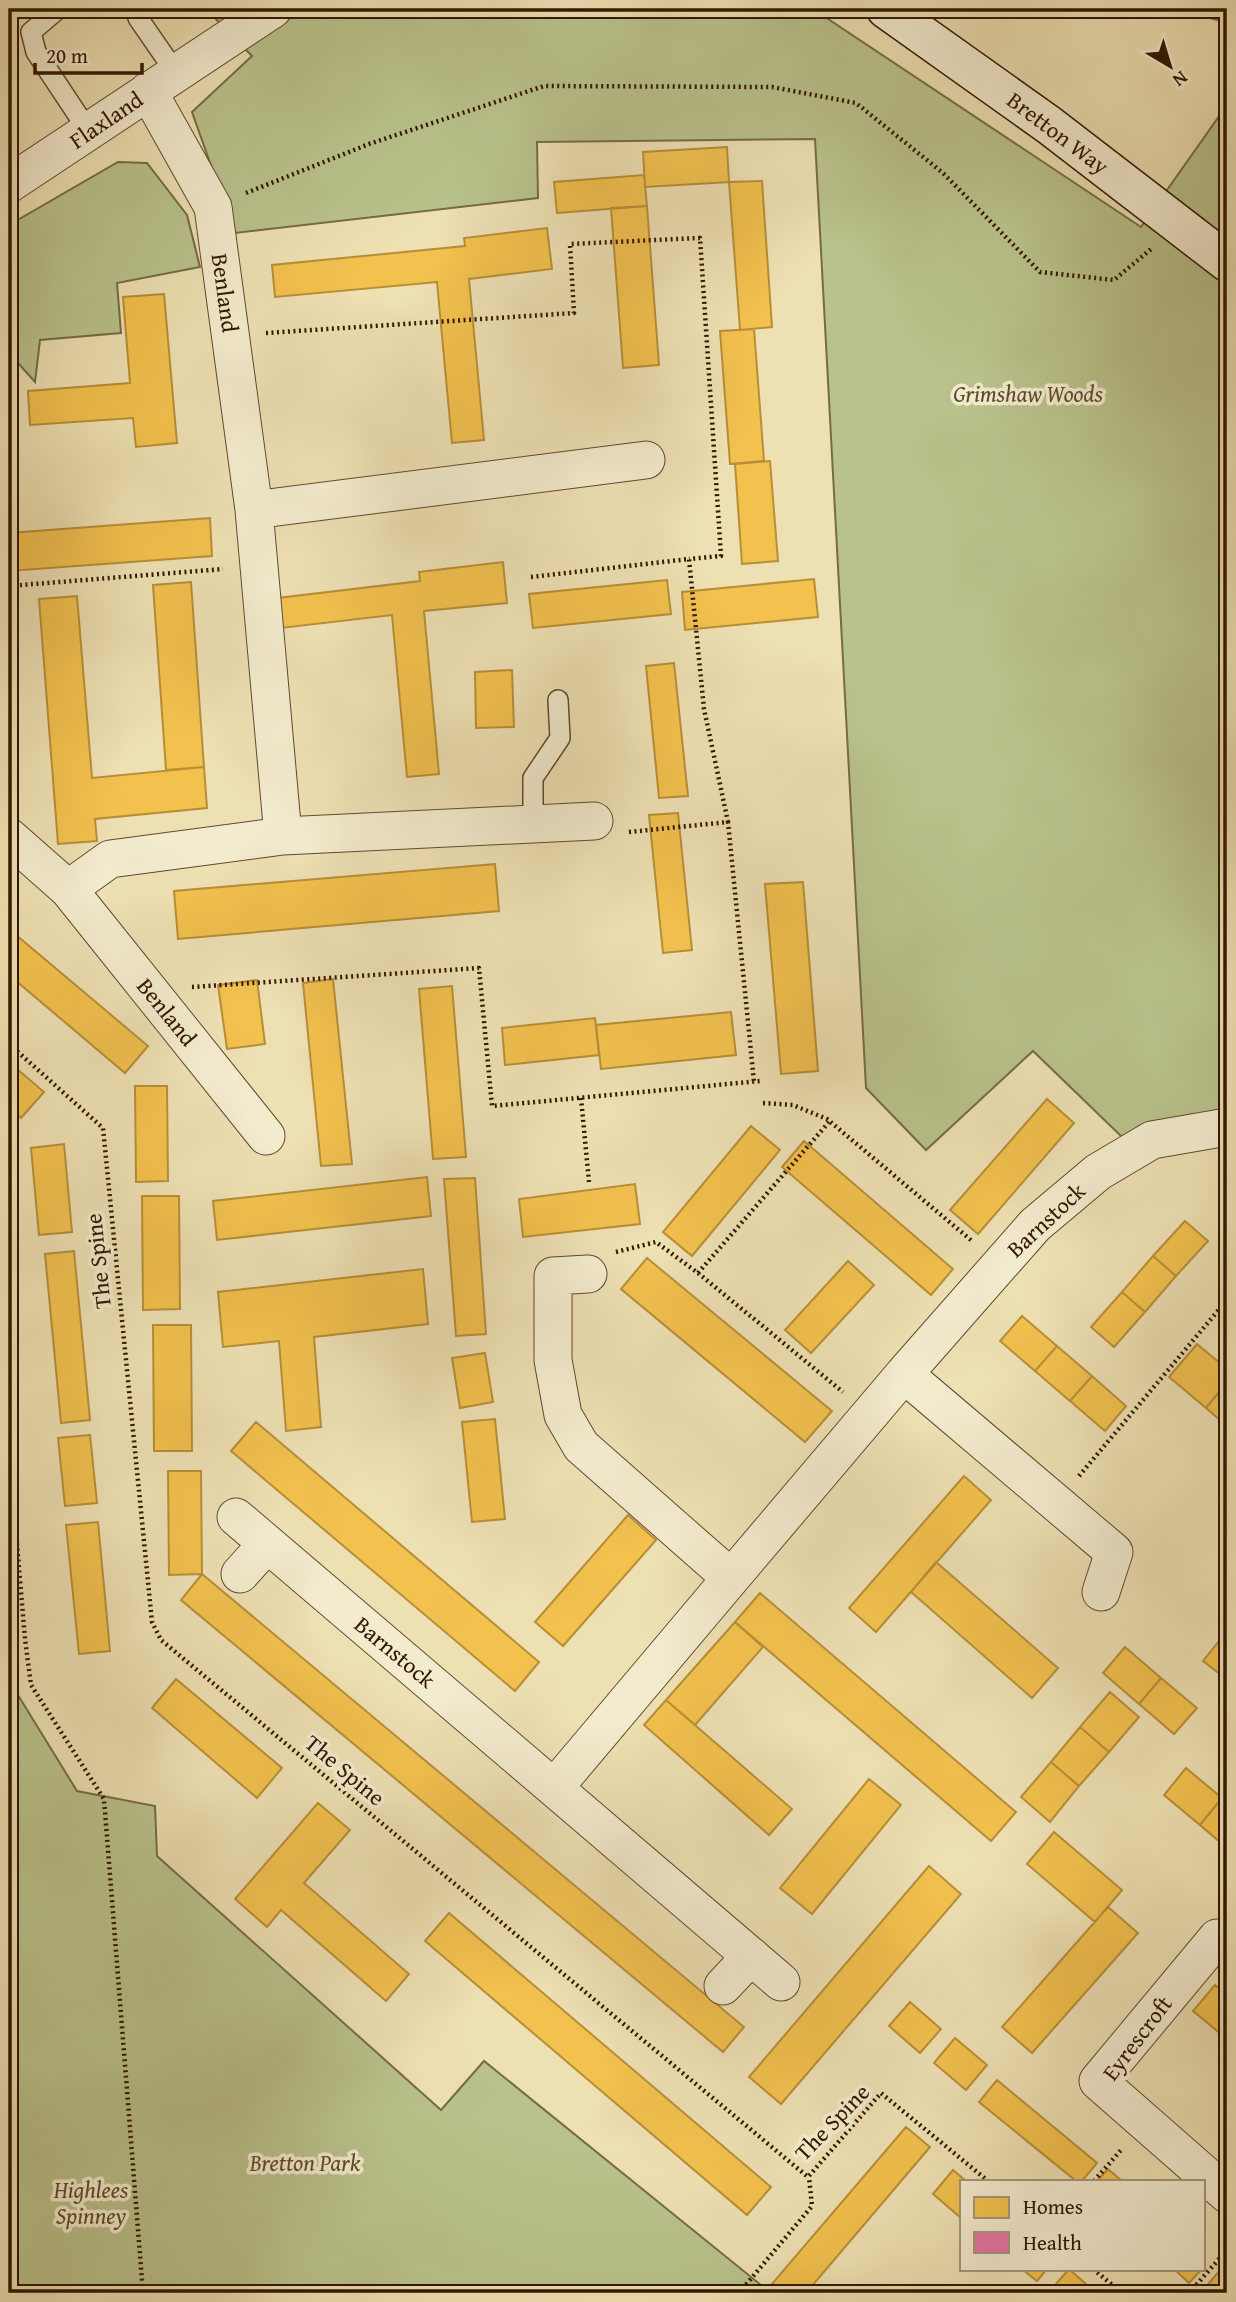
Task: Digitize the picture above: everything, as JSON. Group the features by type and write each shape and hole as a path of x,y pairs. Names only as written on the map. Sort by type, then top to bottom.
{"street":[{"name":"Flaxland","path":"9,184 272,9"},
{"name":"Bretton Way","path":"886,9 1049,125 1227,261"},
{"name":"Benland","path":"162,82 213,206 254,510 283,836"},
{"path":"254,510 646,460"},
{"path":"68,889 110,859 283,836 589,821"},
{"name":"Benland","path":"9,836 68,889 266,1136"},
{"name":"Barnstock","path":"554,1787 904,1374 1035,1225 1098,1172 1152,1140 1227,1127"},
{"path":"588,1274 553,1276 553,1360 563,1415 582,1446 731,1578"},
{"path":"904,1374 1114,1552 1101,1592"},
{"name":"Barnstock","path":"236,1517 781,1982"},
{"path":"240,1573 267,1544"},
{"name":"Eyrescroft","path":"1227,1947 1217,1938 1098,2081 1227,2194"},
{"path":"723,1986 751,1956"}],"lane":[{"path":"58,9 31,32 36,52 89,131"},
{"path":"138,18 162,82"},
{"path":"533,822 533,778 560,738 558,700"}],"path":[{"path":"213,206 369,144 544,86 772,87 856,103 943,173 1040,272 1114,280 1180,225"},
{"path":"231,335 574,313 570,244 700,238 722,556 531,577"},
{"path":"690,559 704,709 728,822 754,1082"},
{"path":"9,586 259,567"},
{"path":"589,821 598,835 728,822"},
{"path":"159,1002 184,988 479,968 492,1107 760,1081"},
{"name":"The Spine","path":"9,1044 103,1128 152,1622 161,1640 808,2177 881,2092 987,2180"},
{"path":"581,1098 589,1182"},
{"path":"763,1103 793,1105 830,1122 1000,1264"},
{"path":"698,1273 830,1122"},
{"path":"588,1274 610,1253 656,1242 698,1273 870,1414"},
{"path":"1056,1503 1227,1300"},
{"path":"9,1450 31,1685 104,1799 143,2293"},
{"path":"739,2293 813,2206 808,2177"},
{"path":"1189,2293 1227,2250"},
{"path":"1094,2270 1122,2293"}],"green space":[{"name":"Grimshaw Woods","path":"206,9 813,9 1141,227 1227,105 1227,1110 1141,1125 1122,1137 1033,1051 926,1150 866,1088 815,139 537,142 538,198 235,233 192,112 252,56"},
{"path":"118,162 147,163 187,215 200,267 117,283 121,333 40,340 35,382 9,353 9,225"},
{"name":"Bretton Park","path":"9,1635 13,1687 77,1791 155,1806 157,1856 441,2110 484,2061 761,2285 754,2293 9,2293"}],"building: Homes":[{"path":"727,147 729,182 645,187 643,152"},
{"path":"644,175 647,206 557,213 554,182"},
{"path":"762,181 772,327 740,330 729,182"},
{"path":"647,206 659,365 623,368 611,208"},
{"path":"547,228 552,269 469,279 484,440 452,443 437,282 275,297 272,265 465,246 464,238"},
{"path":"164,294 177,443 136,447 133,418 30,425 28,391 130,383 123,297"},
{"path":"754,329 764,461 730,464 720,331"},
{"path":"770,461 778,561 742,564 735,464"},
{"path":"210,518 212,556 9,571 9,533"},
{"path":"503,562 507,603 424,611 439,774 407,777 392,615 281,628 278,598 420,581 419,572"},
{"path":"814,579 818,617 685,630 682,592"},
{"path":"667,580 671,614 533,628 529,594"},
{"path":"191,582 204,767 166,770 153,585"},
{"path":"77,596 92,778 204,767 207,808 95,819 97,841 58,844 39,599"},
{"path":"674,663 688,796 659,798 646,666"},
{"path":"512,670 514,727 476,728 475,672"},
{"path":"678,813 692,950 663,953 649,815"},
{"path":"495,864 499,911 178,939 174,891"},
{"path":"803,882 818,1071 781,1074 765,884"},
{"path":"9,929 148,1046 125,1073 9,975"},
{"path":"333,979 352,1164 321,1166 303,983"},
{"path":"257,980 265,1044 227,1049 218,985"},
{"path":"452,986 466,1157 433,1159 419,989"},
{"path":"731,1012 736,1055 601,1069 596,1025"},
{"path":"595,1018 599,1055 505,1065 502,1028"},
{"path":"9,1062 44,1092 21,1118 9,1107"},
{"path":"135,1086 167,1086 168,1181 136,1182"},
{"path":"1047,1099 1074,1123 978,1234 950,1210"},
{"path":"751,1126 780,1150 692,1256 663,1232"},
{"path":"804,1141 953,1269 931,1295 782,1167"},
{"path":"64,1144 72,1232 39,1235 31,1148"},
{"path":"427,1177 431,1216 217,1240 213,1201"},
{"path":"475,1178 486,1334 456,1336 444,1179"},
{"path":"635,1184 640,1224 523,1237 519,1199"},
{"path":"142,1196 179,1196 180,1309 143,1310"},
{"path":"1185,1221 1208,1241 1176,1276 1153,1256"},
{"path":"74,1251 90,1420 61,1423 45,1254"},
{"path":"1153,1256 1176,1276 1145,1312 1122,1292"},
{"path":"647,1258 832,1411 805,1442 621,1289"},
{"path":"848,1261 874,1285 811,1353 785,1330"},
{"path":"423,1269 428,1324 314,1337 321,1427 286,1431 279,1341 223,1347 218,1292"},
{"path":"1122,1292 1145,1312 1114,1347 1091,1327"},
{"path":"1022,1316 1057,1346 1035,1371 1000,1341"},
{"path":"153,1325 191,1325 192,1451 154,1451"},
{"path":"1197,1344 1227,1369 1227,1382 1206,1408 1169,1377"},
{"path":"1057,1346 1092,1376 1070,1401 1035,1371"},
{"path":"485,1353 493,1402 460,1408 452,1358"},
{"path":"1092,1376 1126,1406 1105,1431 1070,1401"},
{"path":"1227,1382 1227,1426 1206,1408"},
{"path":"495,1419 505,1519 472,1522 462,1422"},
{"path":"256,1422 539,1662 515,1691 231,1451"},
{"path":"90,1435 97,1503 65,1506 58,1438"},
{"path":"168,1471 201,1471 202,1574 169,1575"},
{"path":"964,1476 991,1500 876,1632 849,1608"},
{"path":"628,1515 656,1540 563,1646 535,1622"},
{"path":"98,1522 110,1651 79,1654 66,1525"},
{"path":"936,1562 1058,1668 1032,1698 911,1592"},
{"path":"202,1574 744,2027 723,2052 181,1600"},
{"path":"760,1593 1016,1812 991,1841 735,1622"},
{"path":"735,1622 763,1647 695,1725 666,1700"},
{"path":"1227,1631 1227,1678 1226,1679 1203,1661"},
{"path":"1125,1647 1161,1678 1139,1704 1103,1673"},
{"path":"1161,1678 1197,1708 1174,1734 1139,1704"},
{"path":"176,1679 282,1768 257,1798 152,1708"},
{"path":"1110,1692 1139,1717 1109,1752 1080,1727"},
{"path":"666,1700 792,1809 769,1835 644,1725"},
{"path":"1080,1727 1109,1752 1079,1786 1051,1762"},
{"path":"1051,1762 1079,1786 1050,1822 1021,1797"},
{"path":"1186,1768 1222,1798 1200,1825 1164,1795"},
{"path":"869,1779 901,1805 812,1914 780,1888"},
{"path":"1222,1798 1227,1803 1227,1848 1200,1825"},
{"path":"318,1803 350,1830 304,1883 409,1974 386,2001 281,1910 267,1927 235,1899"},
{"path":"1054,1832 1122,1890 1095,1922 1027,1864"},
{"path":"929,1866 961,1894 781,2104 749,2077"},
{"path":"1108,1907 1138,1933 1032,2053 1002,2027"},
{"path":"449,1913 771,2187 747,2215 425,1941"},
{"path":"1215,1985 1227,1995 1227,2039 1193,2011"},
{"path":"910,2002 941,2029 920,2053 889,2026"},
{"path":"955,2038 987,2065 966,2090 934,2063"},
{"path":"997,2080 1097,2163 1083,2180 1075,2180 979,2102"},
{"path":"906,2127 930,2147 806,2293 781,2293 771,2285"},
{"path":"1108,2169 1121,2180 1098,2180"},
{"path":"953,2170 965,2180 960,2180 960,2217 933,2194"},
{"path":"1222,2268 1227,2272 1227,2293 1208,2293 1203,2290"},
{"path":"1023,2270 1046,2270 1037,2281"},
{"path":"1070,2270 1096,2293 1049,2292"},
{"path":"1175,2270 1201,2270 1189,2283"}],"building: Health":[{"path":"1179,9 1227,9 1227,23"}],"park label":[{"name":"Highlees Spinney","path":"91,2203"}]}
